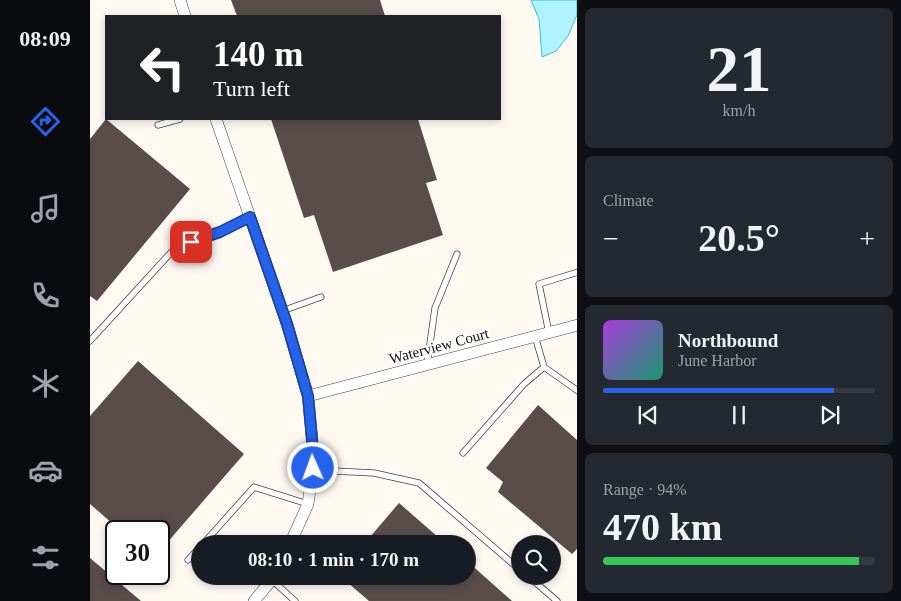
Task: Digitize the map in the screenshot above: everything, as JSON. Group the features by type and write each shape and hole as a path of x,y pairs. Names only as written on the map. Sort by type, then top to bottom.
{"street":[{"path":"180,0 185,15"},
{"path":"216,120 282,311 308,396 313,470 308,504 294,535"},
{"name":"Waterview Court","path":"308,396 577,325"},
{"path":"254,601 267,585"}],"lane":[{"path":"158,125 176,120"},
{"path":"90,341 176,247 220,232 250,217"},
{"path":"427,364 435,308 457,254"},
{"path":"549,333 539,284 577,272"},
{"path":"282,311 321,297"},
{"path":"535,336 544,367 577,391"},
{"path":"463,453 524,384 544,367"},
{"path":"313,470 374,473 419,483 511,562"},
{"path":"211,535 254,487 308,504"},
{"path":"188,560 191,557"},
{"path":"279,585 294,601"},
{"path":"538,585 557,601"}],"water":[{"path":"531,0 577,0 577,15 568,36 556,51 542,57 539,19"}],"building":[{"path":"231,0 380,0 385,15 237,15"},
{"path":"107,120 190,189 97,301 90,296 90,139"},
{"path":"271,120 418,120 437,180 426,183 443,235 333,272 314,215 304,218"},
{"path":"138,361 244,454 170,539 170,520 108,520 90,504 90,416"},
{"path":"538,405 577,440 577,549 572,554 561,545 561,535 549,535 498,492 503,482 486,468"},
{"path":"399,503 436,535 372,535"},
{"path":"90,558 105,571 105,585 122,585 141,601 90,601"},
{"path":"476,569 512,601 369,601 350,585 476,585"}],"route":[{"path":"191,242 220,232 250,217 287,324 308,396 313,468"}]}
